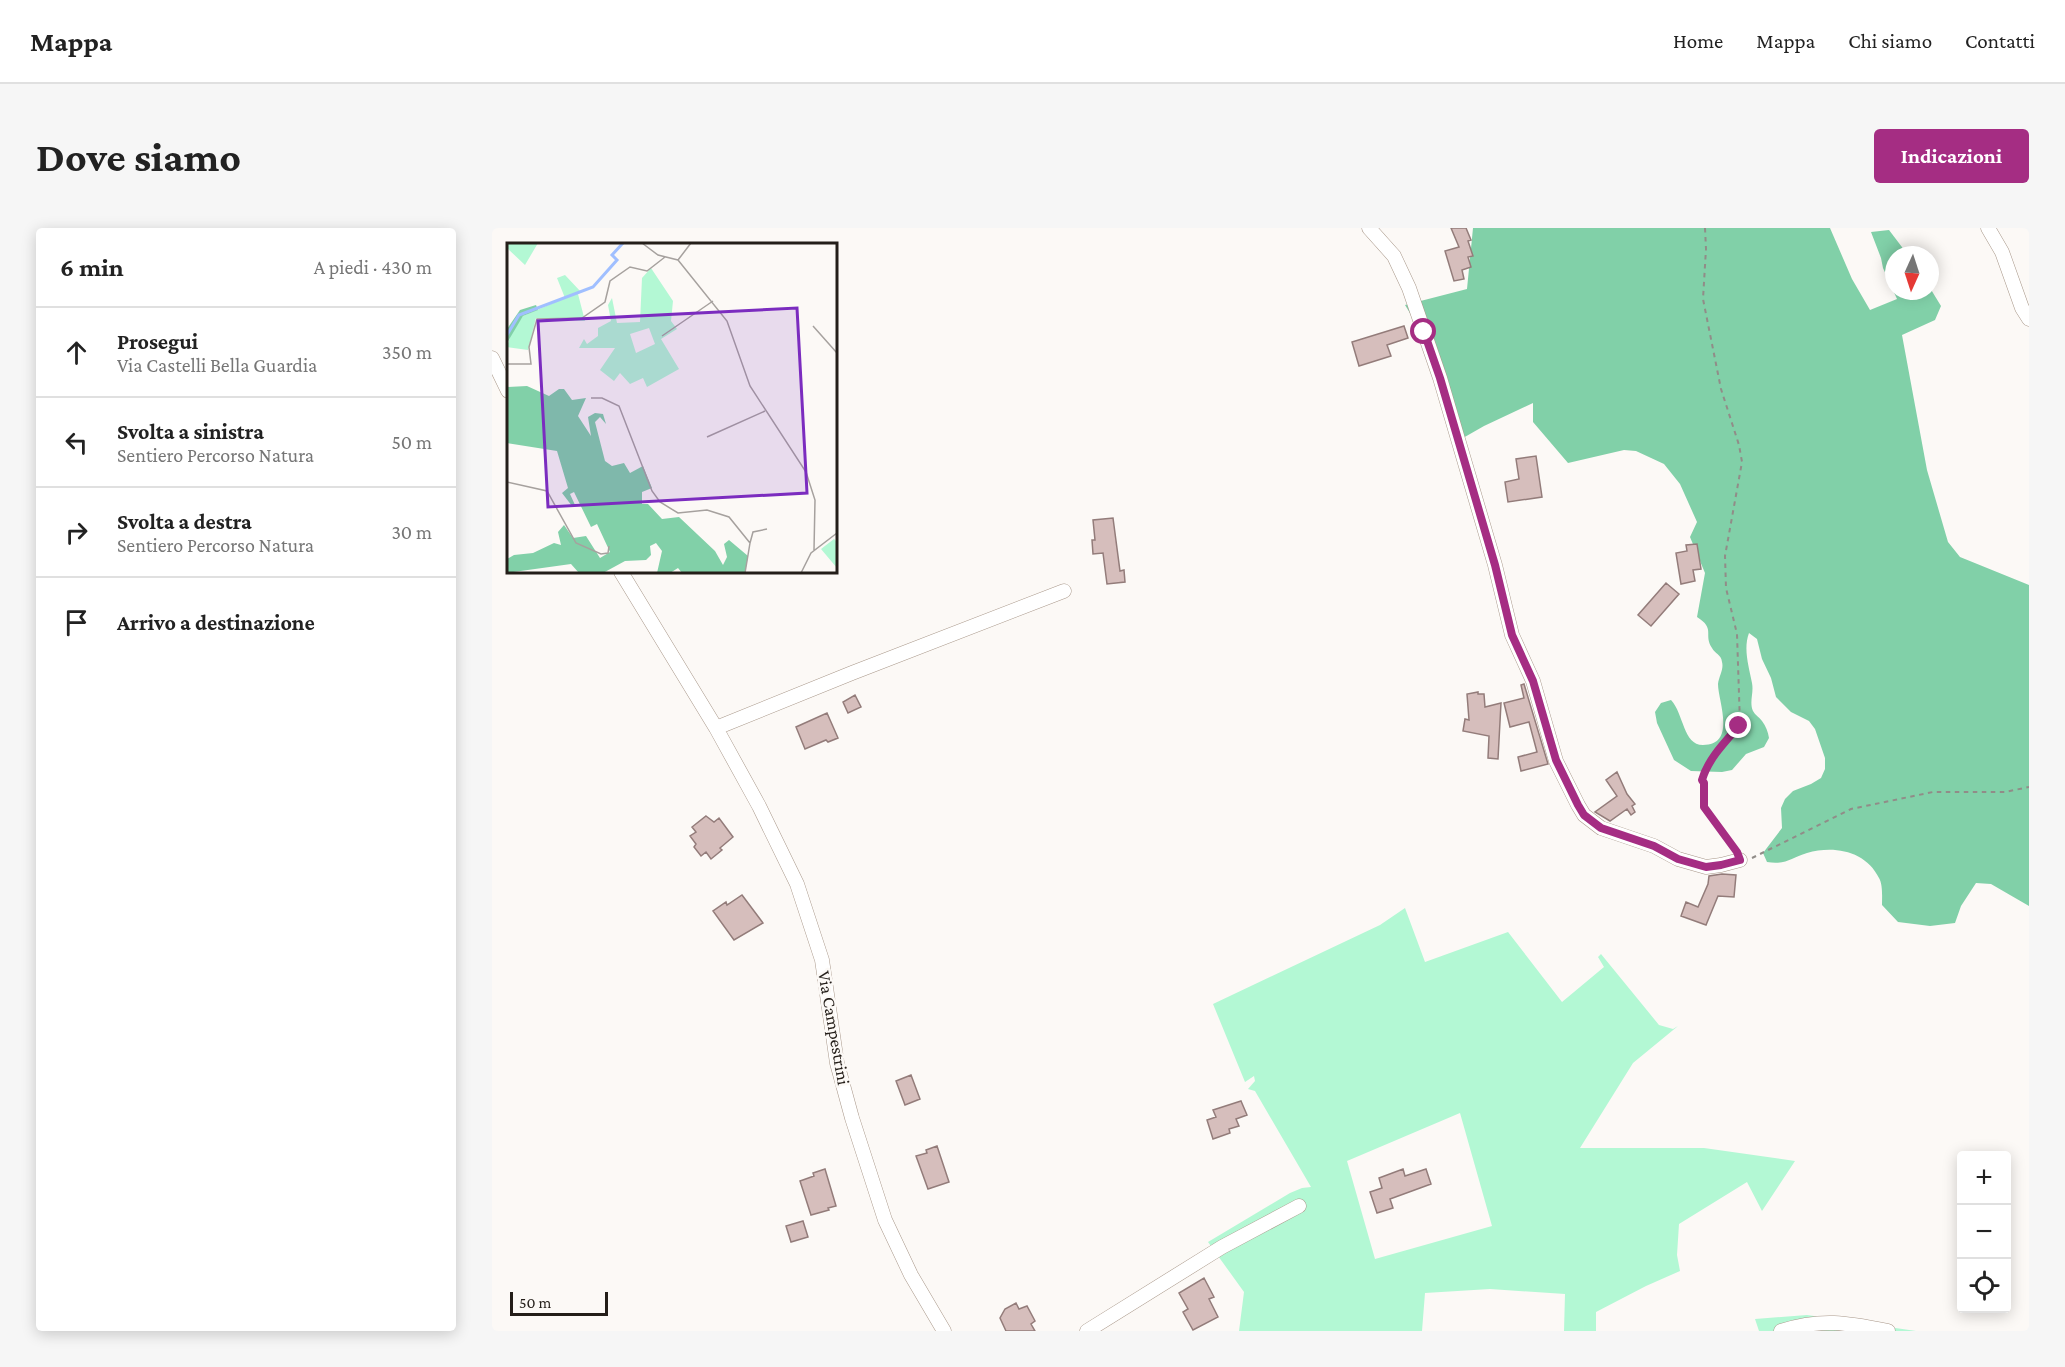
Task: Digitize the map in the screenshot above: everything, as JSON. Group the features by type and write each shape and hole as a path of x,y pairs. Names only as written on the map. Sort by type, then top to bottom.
{"street":[{"path":"1369,228 1394,256 1409,288 1440,378 1495,565 1512,635 1533,681 1556,760 1578,805 1584,815 1601,828 1654,846 1678,859 1706,867 1740,860"},
{"path":"1988,228 2002,252 2022,308 2029,319"},
{"path":"492,358 507,389"},
{"name":"Via Campestrini","path":"622,573 716,729 759,806 797,884 822,960 837,1063 885,1220 911,1275 944,1331"},
{"path":"716,729 852,673 1064,591"},
{"path":"1087,1331 1222,1247 1299,1206"},
{"path":"1780,1331 1812,1323 1832,1322 1888,1331"}],"path":[{"path":"1705,228 1703,299 1720,389 1739,445 1742,462 1725,556 1726,588 1736,630 1740,724 1718,750 1705,771 1702,779 1704,807 1737,852 1740,860 1746,860 1851,809 1933,792 2005,792 2029,787"}],"green space":[{"path":"1473,228 1830,228 1852,279 1870,310 1895,300 1937,300 1941,306 1935,320 1902,335 1927,470 1948,542 1960,557 2029,585 2029,906 1991,884 1976,883 1961,906 1955,923 1930,926 1898,922 1882,905 1882,888 1879,878 1873,869 1858,856 1838,850 1828,850 1807,853 1784,862 1767,862 1763,853 1782,828 1781,808 1785,799 1793,791 1821,778 1825,769 1825,758 1815,729 1809,721 1791,712 1776,697 1757,639 1749,633 1747,652 1752,687 1751,704 1753,711 1767,731 1769,738 1764,747 1746,754 1732,770 1722,772 1691,771 1674,760 1657,723 1655,712 1661,703 1671,700 1691,740 1696,744 1713,743 1720,738 1723,730 1718,684 1722,667 1721,659 1710,643 1708,628 1697,617 1705,573 1690,537 1697,522 1680,484 1664,464 1636,451 1624,450 1568,463 1533,422 1533,403 1456,442 1435,354 1405,305 1467,289"},
{"path":"1889,230 1901,246 1885,246 1885,272 1871,232"},
{"path":"1405,908 1425,962 1508,932 1562,1002 1604,967 1598,957 1601,954 1659,1025 1673,1029 1678,1026 1633,1063 1580,1148 1704,1148 1795,1161 1762,1211 1747,1182 1679,1224 1677,1255 1680,1271 1596,1312 1596,1331 1564,1331 1565,1294 1490,1289 1425,1293 1422,1331 1239,1331 1244,1292 1208,1242 1290,1193 1311,1187 1255,1091 1248,1089 1255,1081 1254,1076 1245,1082 1213,1004 1380,925","holes":["1460,1113 1492,1226 1375,1259 1347,1161"]},
{"path":"1807,1315 1916,1331 1759,1331 1755,1319"}],"building":[{"path":"1451,228 1466,228 1471,240 1468,241 1473,256 1468,257 1471,267 1462,270 1464,279 1454,281 1445,251 1459,247"},
{"path":"1404,326 1408,338 1387,345 1391,356 1359,366 1352,342"},
{"path":"1536,456 1542,497 1508,502 1505,482 1519,479 1516,459"},
{"path":"1113,518 1120,571 1124,570 1125,582 1107,584 1103,553 1093,554 1092,540 1095,540 1093,520"},
{"path":"1697,544 1701,569 1693,570 1695,581 1681,584 1676,553 1687,551 1686,545"},
{"path":"1666,583 1679,594 1651,626 1638,615"},
{"path":"1524,684 1548,764 1521,771 1518,757 1537,752 1529,722 1510,727 1504,703 1524,698 1521,685"},
{"path":"1478,692 1478,694 1484,694 1485,707 1501,703 1498,759 1488,758 1489,736 1463,731 1465,719 1469,720 1467,694"},
{"path":"855,695 861,707 848,713 843,702"},
{"path":"827,713 838,738 828,742 826,740 805,749 796,727"},
{"path":"1617,772 1627,794 1635,804 1632,806 1635,812 1631,815 1627,809 1610,821 1595,812 1617,796 1606,780"},
{"path":"706,816 714,822 719,818 733,837 711,859 706,852 701,856 690,836 696,832 692,827"},
{"path":"1736,875 1734,897 1718,896 1706,925 1681,916 1686,902 1698,907 1709,876"},
{"path":"742,895 763,923 734,940 713,911"},
{"path":"911,1075 920,1099 905,1105 896,1081"},
{"path":"1241,1101 1247,1115 1236,1119 1239,1126 1229,1129 1230,1133 1213,1139 1207,1120 1216,1117 1213,1110"},
{"path":"937,1146 949,1182 928,1189 916,1156 927,1153 926,1150"},
{"path":"825,1169 836,1206 811,1215 800,1181"},
{"path":"1403,1169 1405,1176 1426,1169 1431,1184 1390,1199 1393,1208 1377,1213 1370,1192 1382,1188 1379,1178"},
{"path":"803,1221 808,1237 791,1242 786,1226"},
{"path":"1204,1278 1214,1297 1209,1299 1218,1317 1193,1330 1183,1312 1188,1309 1179,1293"},
{"path":"1016,1303 1019,1309 1027,1306 1035,1321 1031,1324 1035,1331 1006,1331 1000,1318 1005,1309"}],"route":[{"path":"1424,332 1440,378 1495,565 1512,635 1533,681 1556,760 1584,815 1601,828 1654,846 1678,859 1706,867 1740,860 1737,852 1704,807 1702,780 1718,750 1739,726"}]}
